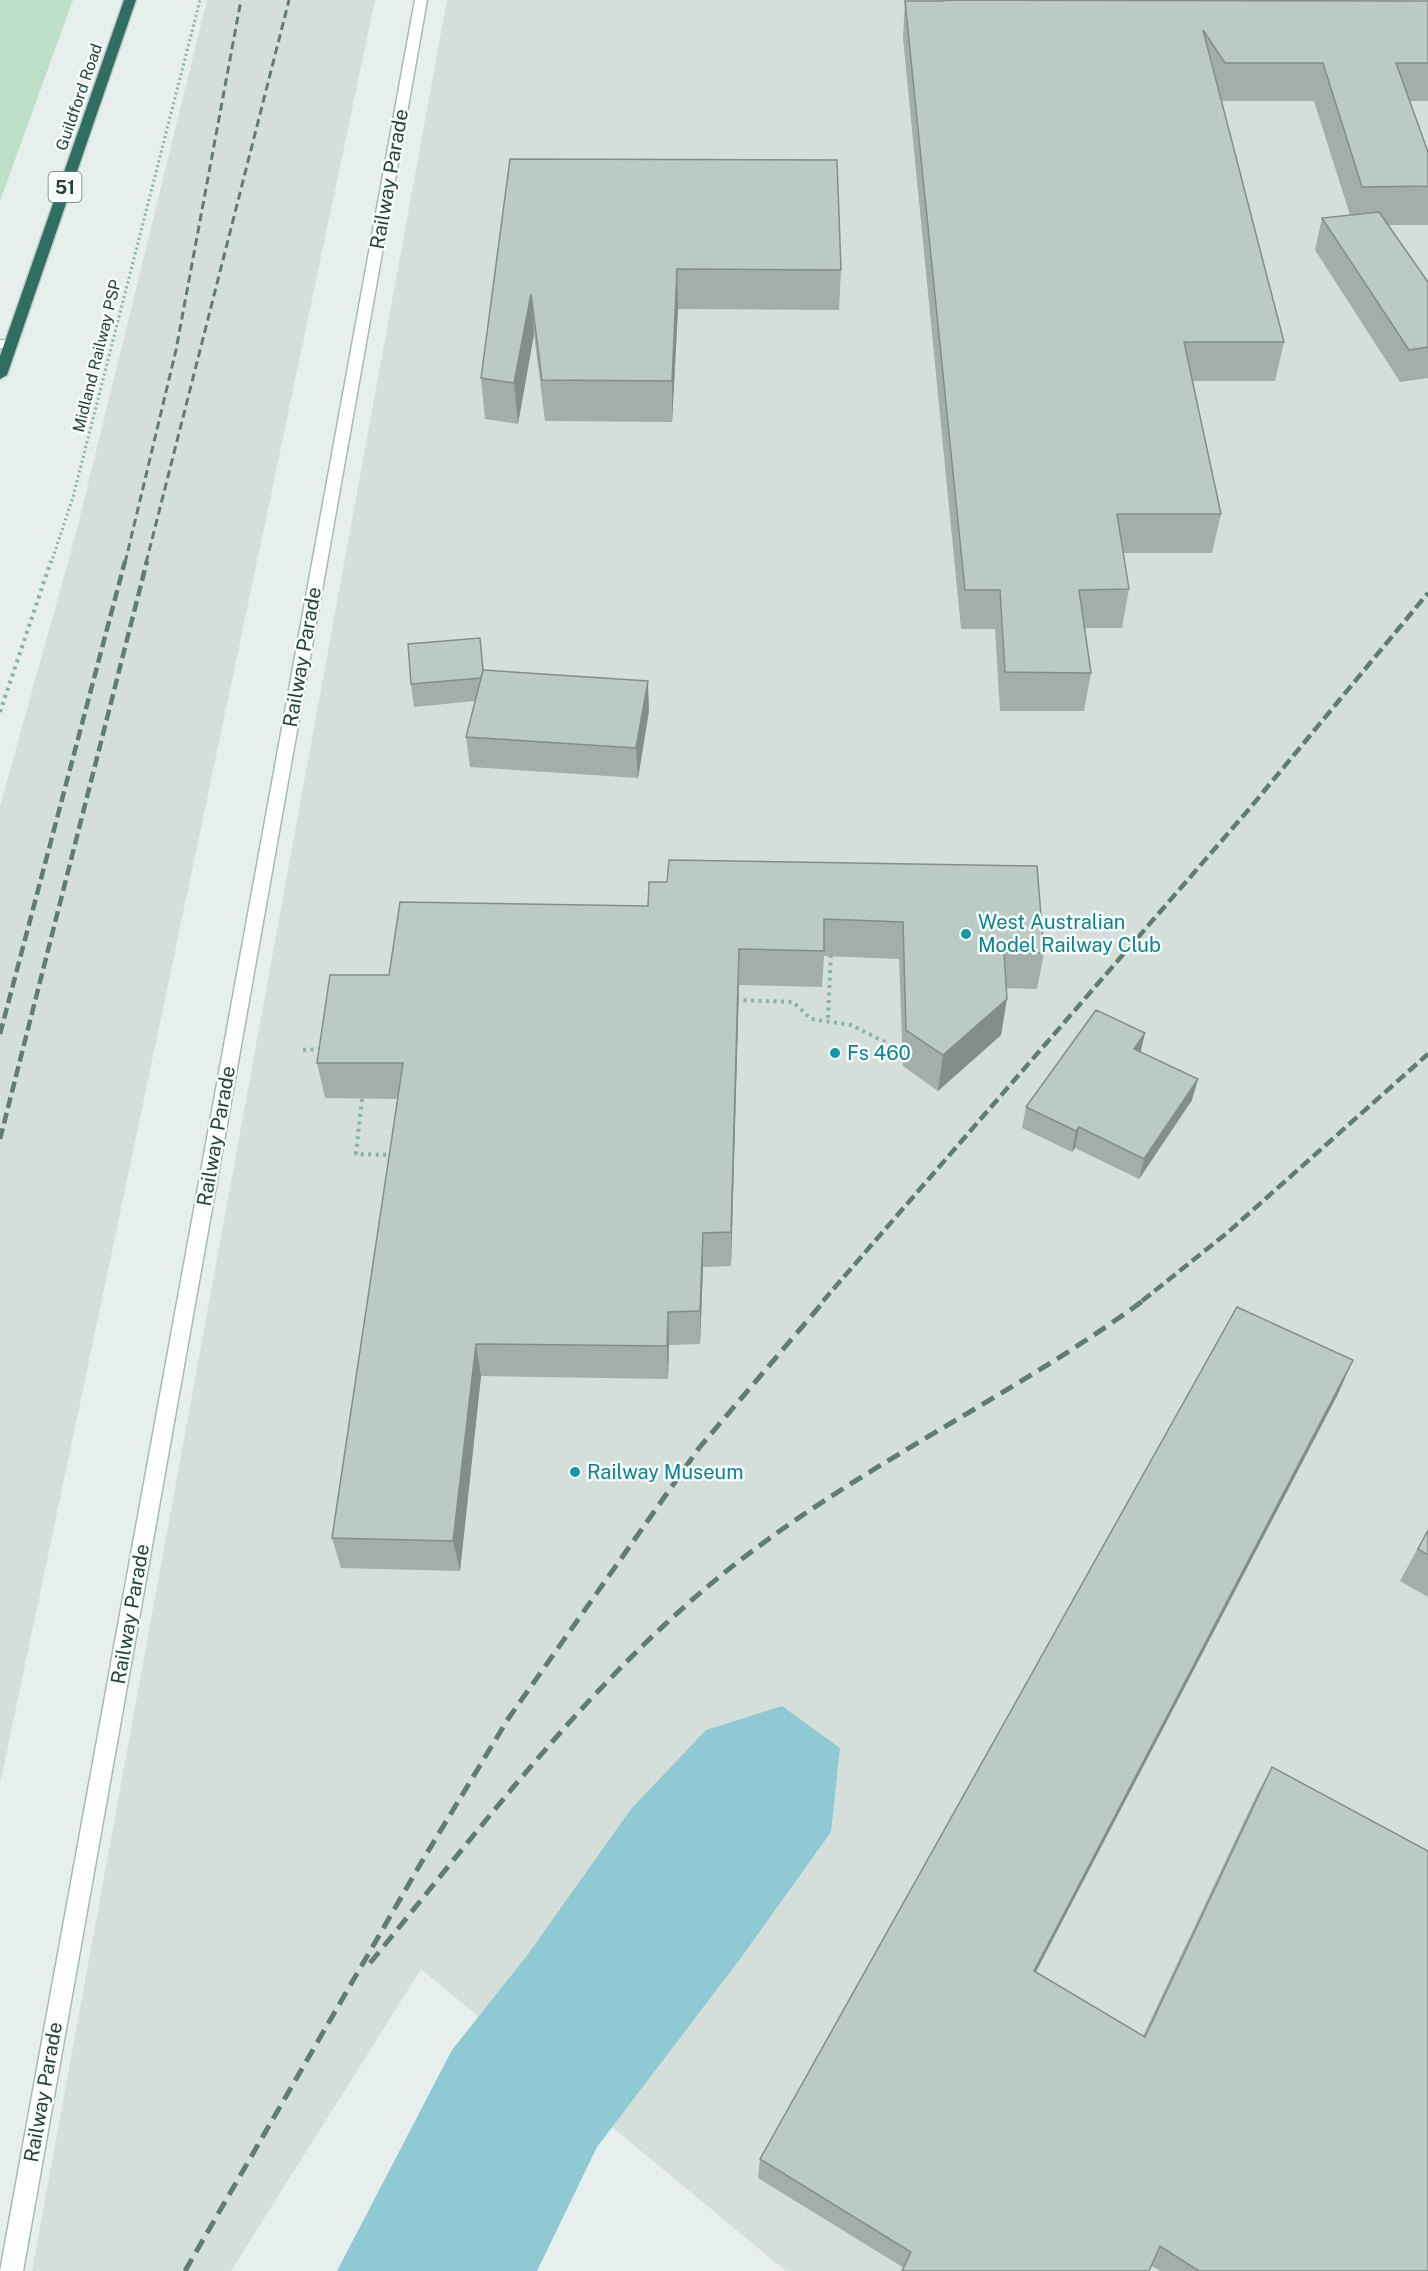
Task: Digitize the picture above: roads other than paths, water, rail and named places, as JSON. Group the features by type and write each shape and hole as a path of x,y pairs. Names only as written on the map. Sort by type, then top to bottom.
{"highway":[{"name":"Guildford Road","path":"0,375 5,344 130,0"}],"street":[{"name":"Railway Parade","path":"11,2271 421,0"}],"water":[{"path":"782,1706 840,1748 831,1832 740,1959 597,2147 537,2271 337,2271 452,2050 526,1957 631,1809 706,1730"}],"railway":[{"path":"125,563 176,350 241,0"},
{"path":"146,563 289,0"},
{"path":"0,1034 125,561"},
{"path":"0,1139 147,561"},
{"path":"823,1301 1250,808 1428,593"},
{"path":"1142,1301 1227,1233 1428,1054"},
{"path":"185,2271 421,1863 508,1719 699,1448 825,1300"},
{"path":"370,1963 537,1759 581,1710 674,1616 724,1573 825,1500 1040,1370 1144,1300"}],"place":[{"name":"West Australian Model Railway Club","path":"966,934"},
{"name":"Fs 460","path":"835,1053"},
{"name":"Railway Museum","path":"575,1472"}]}
